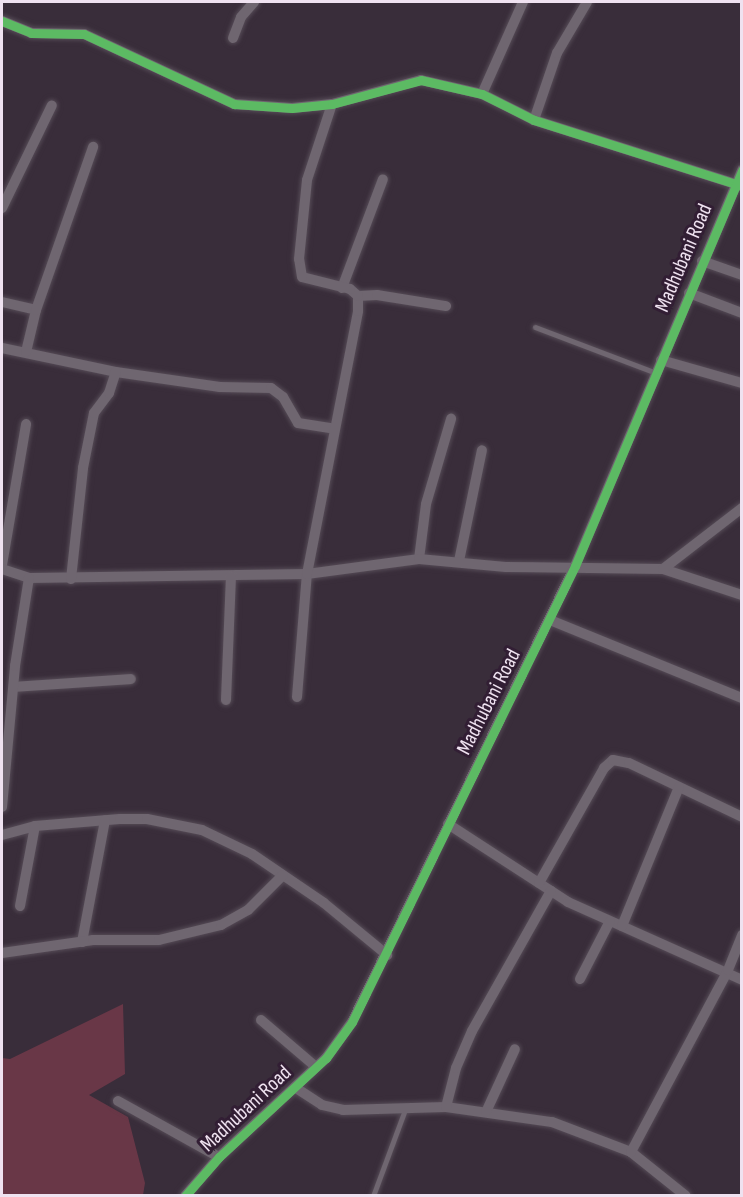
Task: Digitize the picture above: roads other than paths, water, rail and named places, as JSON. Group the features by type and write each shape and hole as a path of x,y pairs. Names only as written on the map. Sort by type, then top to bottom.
{"street":[{"path":"233,38 241,17 255,2"},
{"path":"482,94 523,2"},
{"path":"534,120 557,53 587,2"},
{"path":"2,21 31,33 84,34 234,105 292,108 332,104 421,80 482,94 534,120 739,185"},
{"path":"332,104 307,180 299,259 302,277 342,288 358,296 377,295 446,306"},
{"path":"3,200 52,105"},
{"path":"26,352 36,310 93,147"},
{"name":"Madhubani Road","path":"185,1196 219,1157 296,1088 352,1022 387,955 448,824 575,566 702,261 739,185 741,170"},
{"path":"342,288 383,179"},
{"path":"702,261 741,275"},
{"path":"689,293 741,314"},
{"path":"297,698 307,574 358,296"},
{"path":"2,302 36,310"},
{"path":"2,348 116,372 220,387 271,388 283,397 298,423 335,429"},
{"path":"661,360 741,382"},
{"path":"70,579 83,468 94,413 109,393 116,372"},
{"path":"419,559 426,504 451,419"},
{"path":"2,564 26,424"},
{"path":"459,561 482,450"},
{"path":"663,569 741,508"},
{"path":"2,569 29,578 231,576 307,574 419,559 506,567 575,566 663,569 741,595"},
{"path":"226,700 231,576"},
{"path":"2,807 14,687 29,578"},
{"path":"550,620 741,698"},
{"path":"14,687 131,679"},
{"path":"539,883 608,763 620,760 741,817"},
{"path":"622,926 679,788"},
{"path":"2,835 35,826 105,820 147,819 202,830 252,854 387,955"},
{"path":"82,942 105,820"},
{"path":"448,824 551,891 610,921 741,980"},
{"path":"20,906 35,826"},
{"path":"2,953 82,942 159,940 221,925 248,910 283,875"},
{"path":"446,1107 456,1068 472,1031 551,891"},
{"path":"580,980 610,921"},
{"path":"631,1152 726,974 741,935"},
{"path":"261,1020 316,1067"},
{"path":"486,1112 514,1049"},
{"path":"296,1088 331,1108 446,1107 552,1122 631,1152 686,1196"},
{"path":"118,1101 219,1157"}],"lane":[{"path":"535,327 656,373"},
{"path":"373,1196 406,1107"}]}
